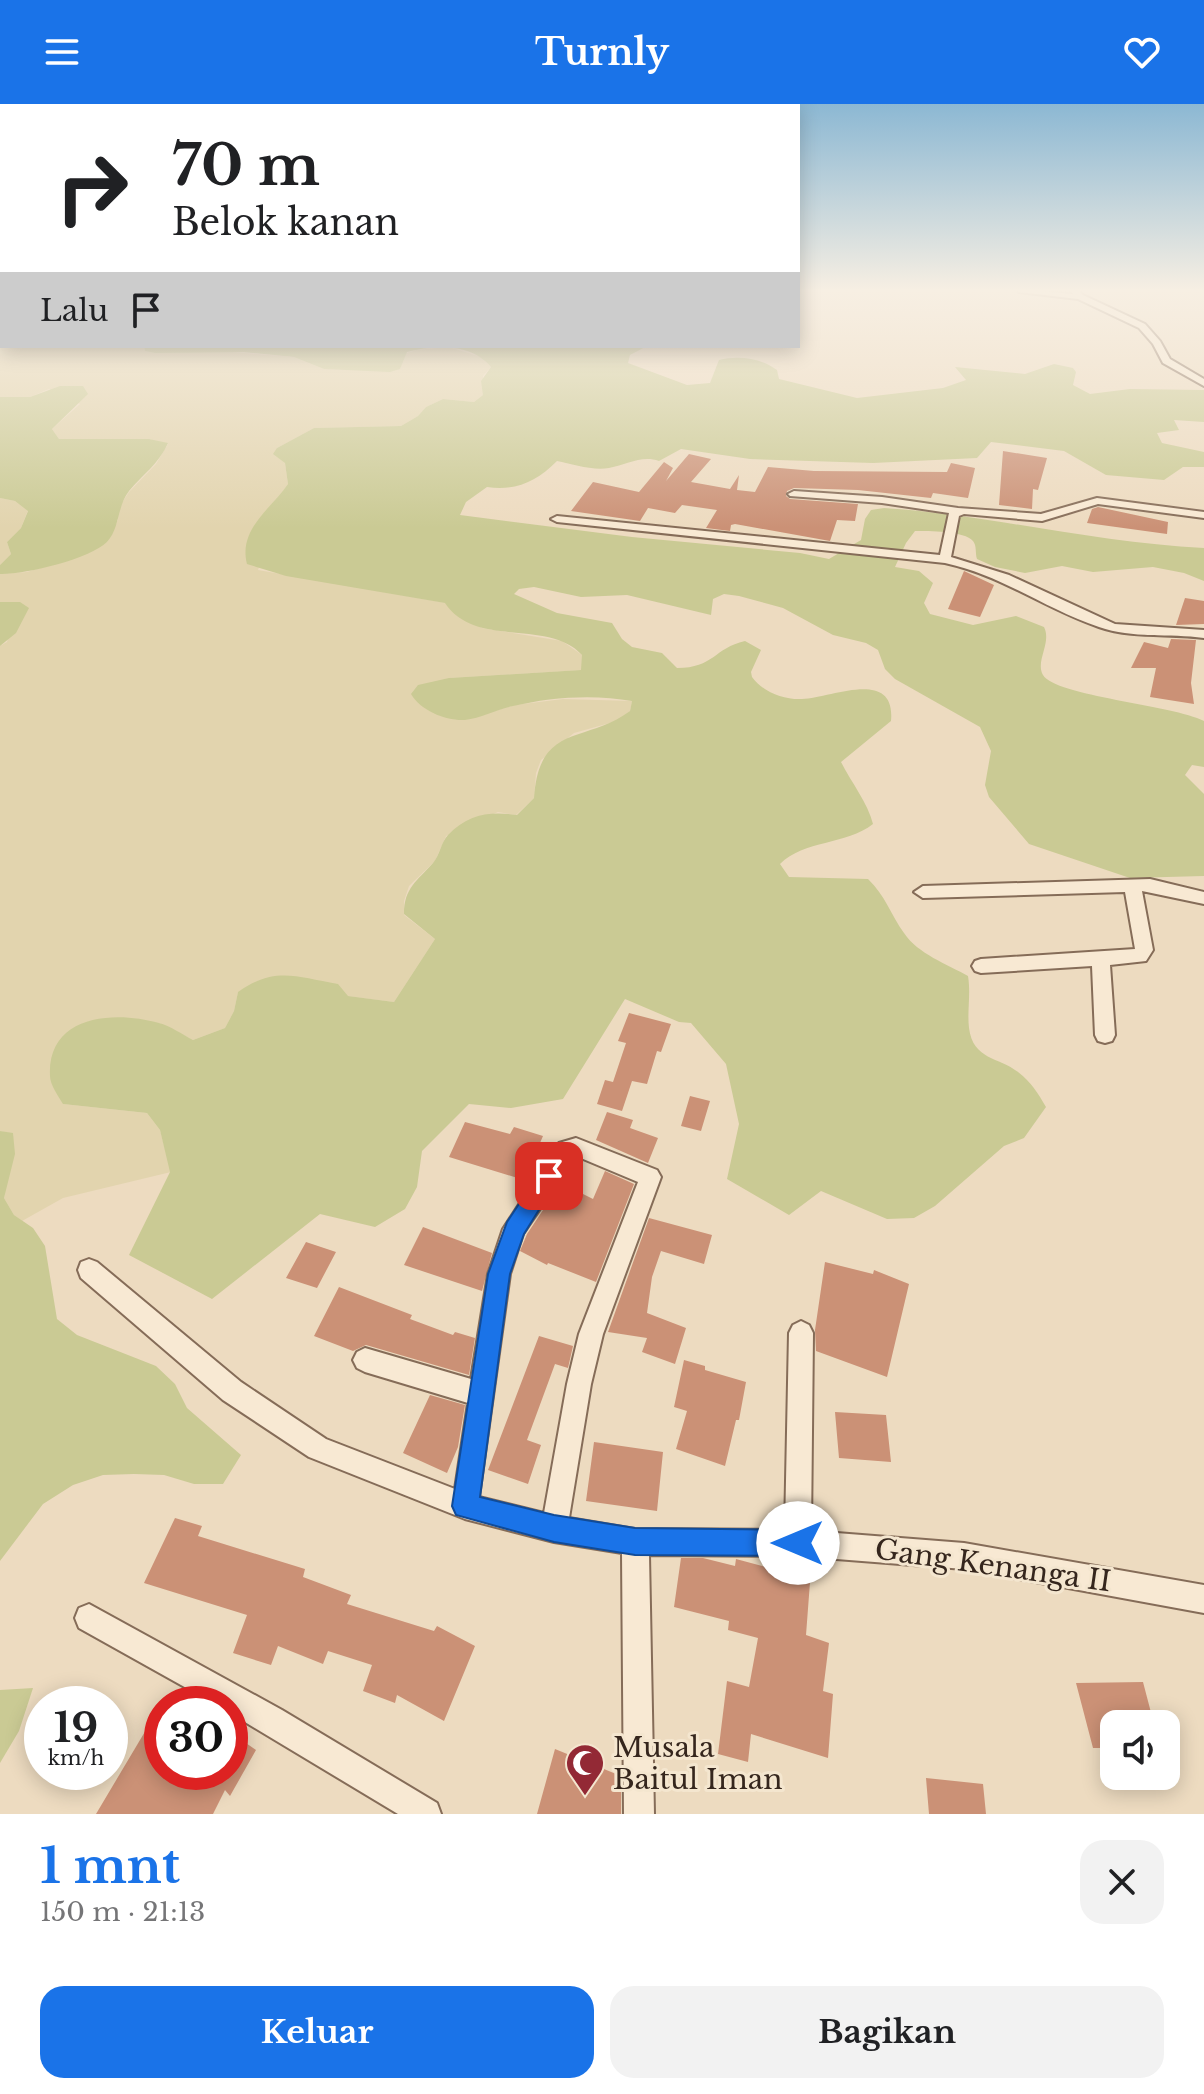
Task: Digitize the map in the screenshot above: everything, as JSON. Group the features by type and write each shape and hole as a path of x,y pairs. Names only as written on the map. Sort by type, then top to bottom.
{"street":[{"path":"1179,369 1204,383"},
{"path":"794,494 882,500 957,511 1042,518 1097,501 1204,515"},
{"path":"945,559 950,528 957,511"},
{"path":"557,519 945,559 968,564 1023,586 1110,627 1138,631 1185,630 1204,634"},
{"path":"981,966 1135,958 1143,953 1132,886"},
{"path":"923,892 1132,886 1167,888 1204,898"},
{"path":"1101,960 1105,1035"},
{"path":"465,1506 499,1274 514,1229 566,1150 576,1147 650,1175 591,1334 579,1384 554,1529"},
{"name":"Gang Kenanga II","path":"89,1270 232,1391 318,1448 465,1506 554,1529 635,1542 798,1543 964,1556 1204,1599"},
{"path":"798,1543 801,1333"},
{"path":"365,1360 480,1394"},
{"path":"635,1542 639,1814"},
{"path":"89,1618 272,1720 426,1814"}],"shaded area":[{"path":"0,369 489,369 483,376 483,395 474,402 443,399 426,407 401,426 314,428 277,448 285,463 288,484 258,570 446,603 482,628 562,641 582,655 582,670 449,678 464,720 515,705 563,699 632,701 630,711 617,721 574,733 541,760 536,773 534,798 516,815 498,812 446,836 435,861 409,886 404,901 404,915 435,939 394,1002 347,996 238,992 234,1011 225,1028 193,1040 159,1023 98,1019 63,1104 147,1113 160,1130 171,1172 63,1198 22,1221 14,1215 4,1198 13,1134 0,1131 0,646 7,642 20,602 0,602 0,574 27,572 85,554 107,542 118,520 119,507 156,464 168,444 149,439 59,439 52,429 80,404 49,389 30,397 0,397"},
{"path":"0,498 15,501 28,510 21,528 7,542 11,554 0,565"}],"green space":[{"path":"324,369 400,369 390,372"},
{"path":"490,369 644,369 687,385 710,383 716,369 775,369 779,379 857,398 943,388 966,380 957,369 1025,374 1040,369 1074,369 1076,372 1073,385 1090,394 1130,389 1204,390 1204,422 1174,420 1179,430 1157,433 1162,443 1204,452 1204,467 1183,467 1164,480 1106,475 1064,451 991,442 977,458 873,463 750,459 681,449 659,461 640,460 603,469 557,461 525,483 507,488 487,487 466,502 460,515 632,537 800,553 829,559 861,540 865,519 871,510 884,508 964,516 1123,541 1204,548 1204,581 1184,573 1153,567 1093,572 1062,566 1025,573 995,567 977,559 974,543 962,535 915,531 895,567 919,571 933,583 924,603 930,614 973,625 1016,616 1044,627 1046,639 1041,670 1052,682 1091,695 1189,715 1204,721 1204,767 1192,765 1185,775 1204,794 1204,876 1130,878 1029,844 989,797 985,785 991,751 980,727 895,679 885,669 878,650 866,643 833,635 783,608 724,594 713,599 711,615 627,595 581,597 534,587 519,589 514,594 557,613 612,623 622,639 632,647 662,653 677,668 699,665 726,648 745,641 761,650 751,672 752,677 774,694 802,699 859,689 873,690 883,695 890,705 891,721 841,762 873,824 850,836 801,851 780,864 789,877 868,879 910,940 925,953 968,976 971,1038 981,1052 1023,1076 1046,1107 1024,1138 1004,1146 935,1206 914,1218 887,1219 821,1191 789,1215 727,1179 739,1124 726,1064 691,1023 679,1022 625,999 563,1099 511,1108 469,1104 422,1151 417,1187 405,1209 375,1227 320,1214 212,1299 129,1255 170,1172 160,1130 147,1113 63,1104 50,1076 52,1056 59,1040 71,1029 86,1022 123,1017 163,1024 193,1040 225,1028 234,1011 238,992 275,976 338,984 348,996 394,1002 435,939 404,914 409,891 435,860 446,838 472,818 498,813 517,815 534,798 538,774 545,757 555,746 630,711 632,701 588,697 542,700 465,720 442,717 415,700 411,694 418,685 449,678 581,670 582,655 568,644 551,638 474,625 458,617 445,603 286,576 247,564 245,552 252,530 288,484 285,463 273,454 277,448 314,428 401,426 426,407 443,399 474,402 483,395 481,381"},
{"path":"60,386 83,386 88,394 52,429 59,439 149,439 168,443 125,497 107,542 56,565 0,574 0,565 11,554 7,542 21,528 28,511 15,501 0,498 0,397 30,397"},
{"path":"0,602 20,602 29,608 16,633 0,646"},
{"path":"0,1131 13,1133 15,1154 4,1198 14,1215 33,1228 45,1246 57,1319 77,1335 156,1366 175,1384 187,1408 241,1455 223,1484 194,1484 164,1475 134,1474 103,1475 73,1485 43,1504 0,1561"},
{"path":"24,1689 24,1716 19,1731 0,1763 0,1690"}],"building":[{"path":"1003,451 1047,458 1038,490 1033,489 1032,509 999,505"},
{"path":"689,454 711,459 691,482 730,489 739,475 737,490 755,492 768,467 814,471 947,472 951,463 975,468 968,498 933,493 931,498 858,490 794,488 787,491 786,496 790,499 858,504 855,521 837,520 830,541 735,524 731,525 730,531 706,528 717,510 682,505 675,513 648,508 640,521 571,511 593,482 639,492 664,462 673,468 666,481"},
{"path":"1098,507 1168,522 1167,534 1087,523 1092,509"},
{"path":"964,571 994,585 980,617 948,609"},
{"path":"1185,598 1204,601 1204,624 1176,625"},
{"path":"1171,639 1196,640 1191,683 1194,704 1150,697 1156,668 1131,668 1144,642 1168,648"},
{"path":"629,1013 671,1024 661,1052 657,1051 647,1084 632,1081 622,1111 597,1104 605,1080 613,1082 626,1043 618,1041"},
{"path":"690,1096 710,1101 701,1131 681,1126"},
{"path":"607,1112 633,1120 630,1128 658,1138 648,1163 596,1140"},
{"path":"465,1122 510,1134 514,1127 543,1136 524,1180 449,1157"},
{"path":"605,1171 634,1184 596,1282 547,1265 520,1251 527,1234 561,1183 593,1199"},
{"path":"649,1218 712,1235 704,1264 661,1251 652,1277 647,1313 686,1328 675,1364 642,1352 647,1338 608,1332"},
{"path":"423,1227 492,1253 482,1291 404,1265"},
{"path":"306,1242 336,1252 317,1288 286,1278"},
{"path":"825,1262 873,1274 874,1270 909,1284 887,1377 816,1351 815,1330"},
{"path":"339,1287 412,1315 410,1319 453,1335 455,1332 475,1338 469,1375 366,1345 353,1351 314,1336"},
{"path":"539,1336 573,1346 568,1368 555,1364 527,1440 541,1445 528,1484 488,1470"},
{"path":"684,1360 705,1366 705,1370 746,1382 739,1420 736,1420 725,1466 676,1449 687,1411 674,1407"},
{"path":"430,1395 465,1405 458,1447 447,1473 403,1453"},
{"path":"835,1412 886,1415 891,1462 839,1458"},
{"path":"594,1442 663,1452 657,1511 586,1501"},
{"path":"175,1518 202,1526 198,1536 305,1569 303,1577 351,1595 347,1604 434,1631 437,1626 475,1646 444,1721 397,1695 395,1703 363,1691 372,1665 328,1651 323,1664 278,1646 271,1665 233,1653 247,1615 144,1583"},
{"path":"681,1558 703,1558 735,1566 736,1559 770,1568 771,1559 811,1569 806,1635 829,1643 823,1691 833,1694 828,1758 751,1734 748,1762 718,1754 727,1681 749,1687 758,1638 728,1630 729,1621 674,1607"},
{"path":"1143,1682 1150,1710 1100,1710 1100,1748 1093,1748 1076,1683"},
{"path":"144,1733 144,1790 225,1790 213,1814 96,1814 110,1790 128,1790 128,1760"},
{"path":"248,1744 256,1750 248,1764"},
{"name":"Musala Baitul Iman","path":"555,1749 621,1776 621,1814 537,1814"},
{"path":"926,1778 983,1784 986,1814 929,1814"}],"place":[{"name":"Musala Baitul Iman","path":"585,1797"}],"route":[{"path":"549,1176 514,1229 499,1274 465,1506 554,1529 635,1542 798,1543"}]}
